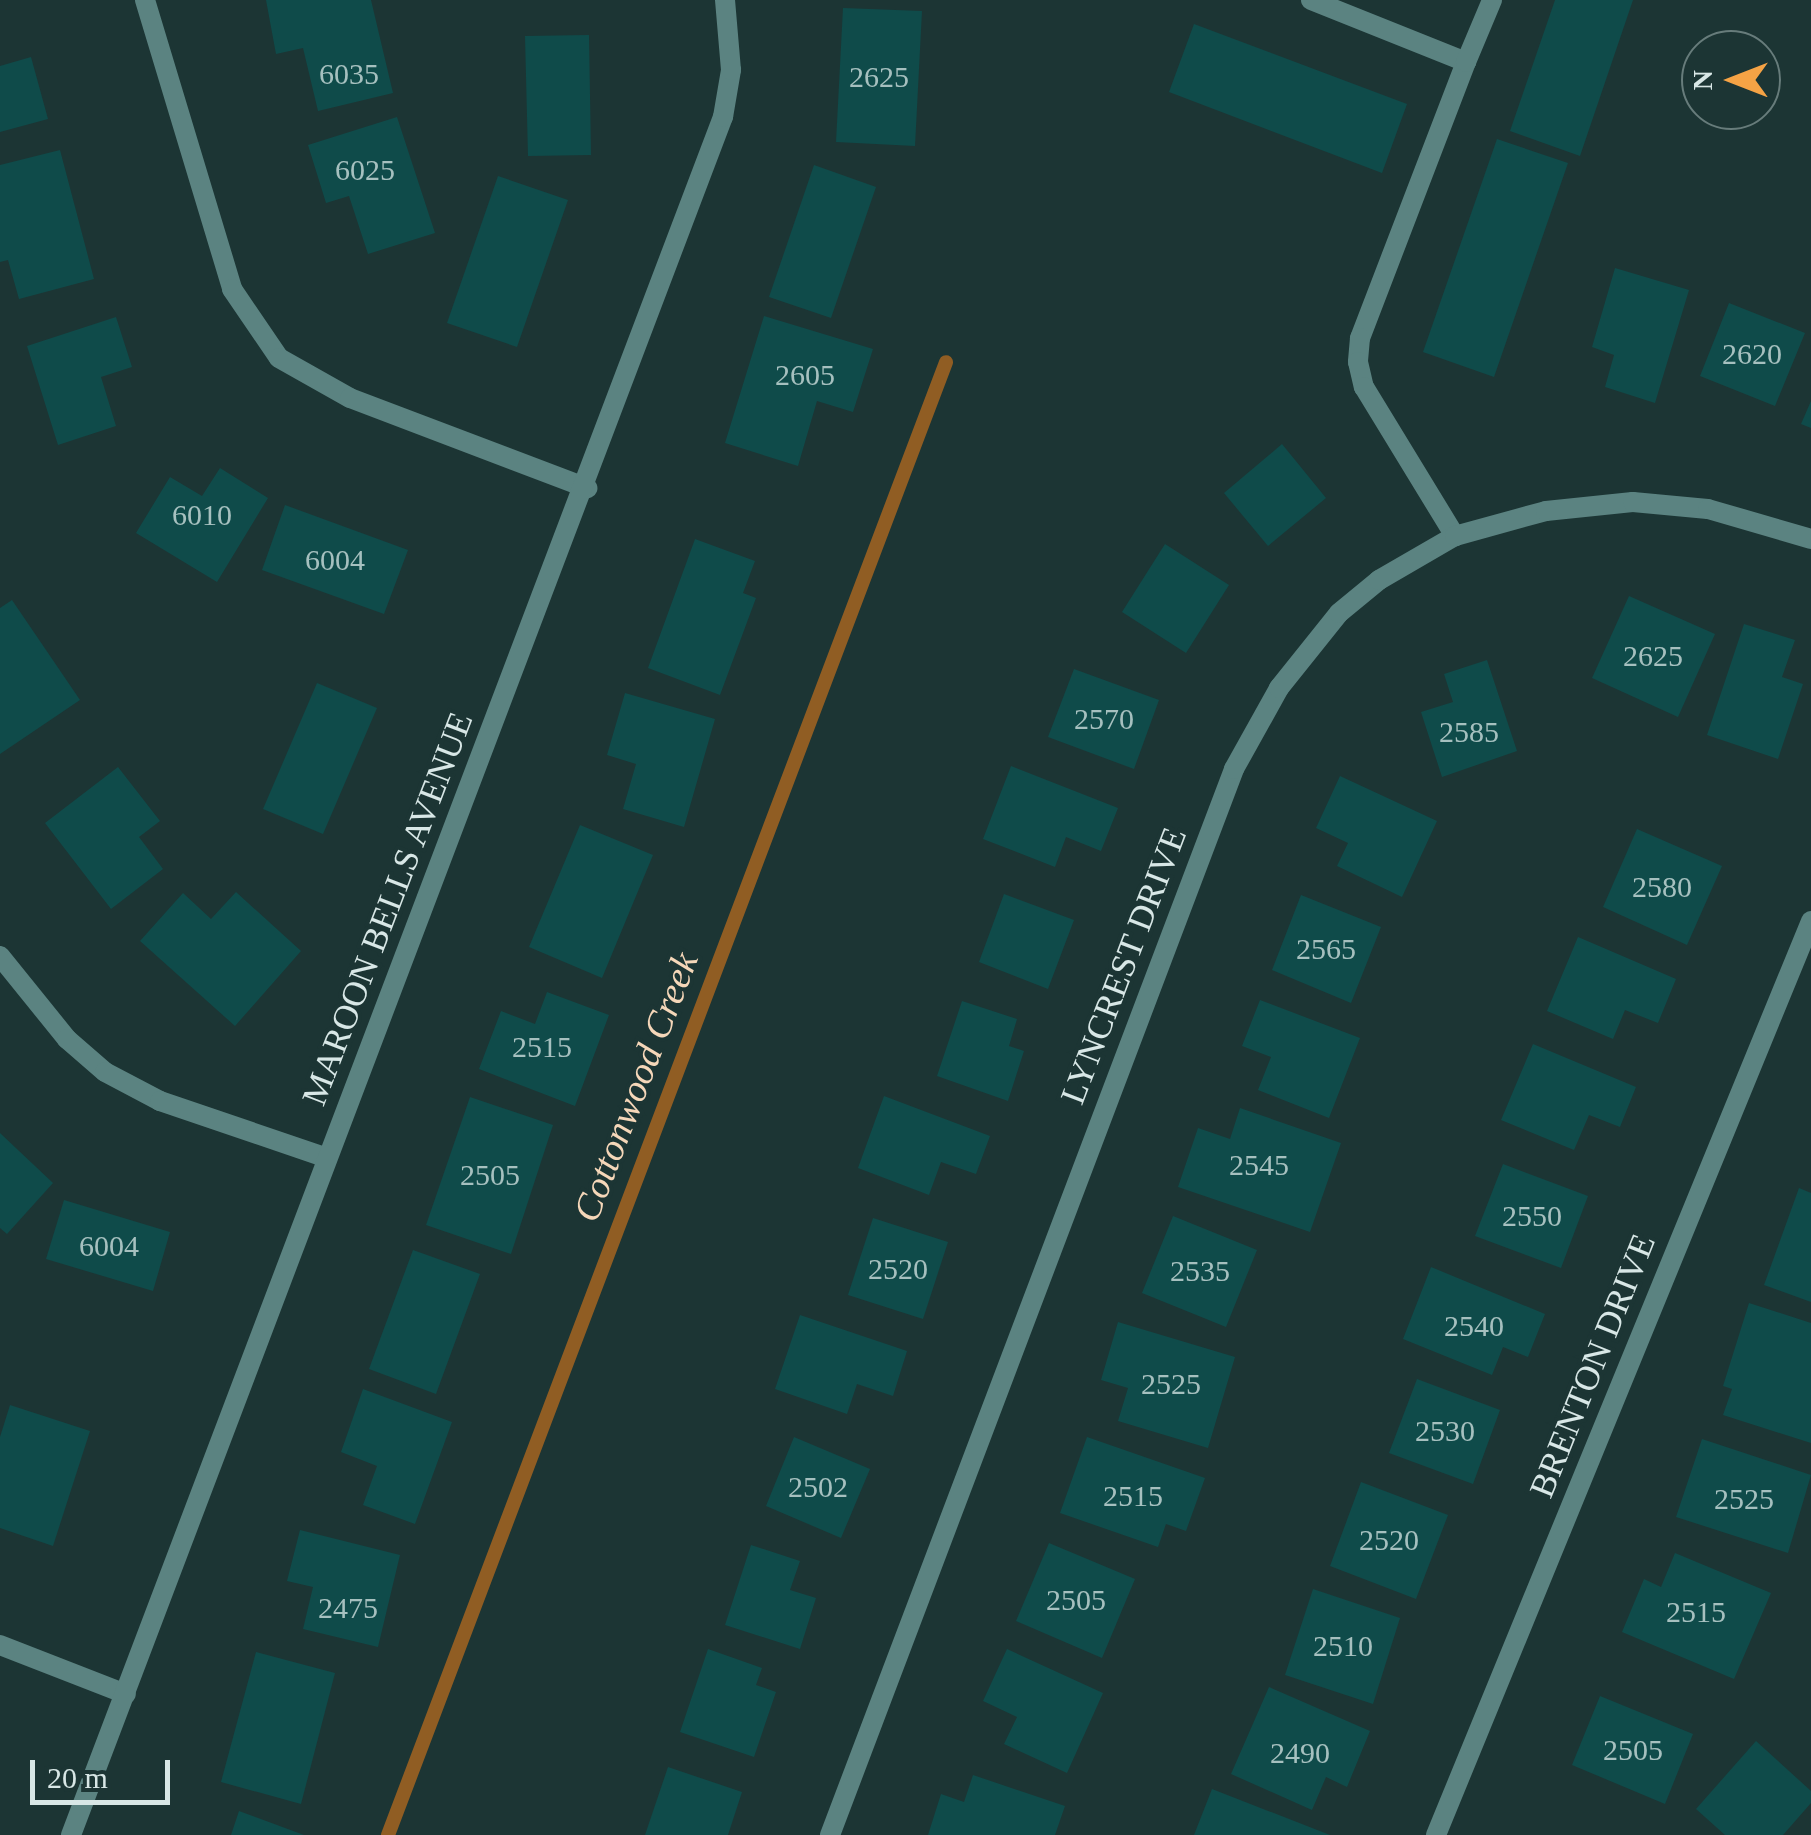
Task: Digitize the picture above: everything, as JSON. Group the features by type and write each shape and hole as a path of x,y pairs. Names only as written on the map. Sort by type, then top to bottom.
{"street":[{"path":"145,0 232,289 279,358 350,398 586,488"},
{"name":"MAROON BELLS AVENUE","path":"71,1835 586,488 723,118 731,70 725,0"},
{"path":"1310,0 1466,62"},
{"path":"1454,536 1364,387 1358,362 1360,338 1492,0"},
{"name":"LYNCREST DRIVE","path":"830,1835 1234,770 1278,688 1339,613 1378,580 1454,536 1546,511 1633,502 1708,508 1811,539"},
{"name":"BRENTON DRIVE","path":"1436,1835 1811,921"},
{"path":"0,956 66,1039 104,1072 160,1101 327,1158"},
{"path":"0,1645 126,1694"}],"building":[{"path":"266,0 371,0 393,93 318,111 303,48 276,54"},
{"path":"1555,0 1633,0 1580,156 1510,131"},
{"path":"843,8 922,11 915,146 836,142"},
{"path":"1194,24 1407,104 1382,173 1169,92"},
{"path":"589,35 591,155 528,156 525,36"},
{"path":"31,57 48,119 0,132 0,66"},
{"path":"397,117 435,233 368,254 349,196 326,203 308,145"},
{"path":"1497,139 1568,163 1494,377 1423,352"},
{"path":"60,150 94,279 19,299 8,260 0,262 0,165"},
{"path":"814,165 876,187 831,318 769,297"},
{"path":"498,176 568,200 517,347 447,323"},
{"path":"1615,268 1689,290 1655,403 1605,387 1614,355 1592,347"},
{"path":"1729,303 1805,333 1775,406 1700,376"},
{"path":"764,316 873,349 853,412 817,401 798,466 725,443"},
{"path":"116,317 132,367 101,377 116,426 58,445 27,346"},
{"path":"1811,401 1811,428 1801,424"},
{"path":"1282,444 1326,498 1268,546 1224,493"},
{"path":"220,468 268,498 217,582 136,533 170,477 202,496"},
{"path":"285,505 408,550 384,614 262,570"},
{"path":"695,539 755,561 743,593 756,598 720,695 648,668"},
{"path":"1165,544 1229,585 1186,653 1122,612"},
{"path":"1629,596 1715,634 1678,717 1592,678"},
{"path":"12,600 80,700 0,754 0,608"},
{"path":"1744,624 1795,640 1782,677 1803,684 1778,759 1707,735"},
{"path":"1487,660 1517,751 1442,777 1421,712 1453,702 1444,674"},
{"path":"1074,669 1159,700 1134,769 1048,737"},
{"path":"317,683 377,708 323,834 263,809"},
{"path":"625,693 715,719 684,827 623,809 636,764 607,755"},
{"path":"1011,766 1118,808 1101,851 1066,837 1055,867 983,839"},
{"path":"118,767 160,821 139,837 163,869 111,909 45,823"},
{"path":"1340,776 1437,821 1402,897 1337,866 1348,843 1316,828"},
{"path":"580,825 653,855 602,978 529,947"},
{"path":"1637,829 1722,866 1687,945 1603,907"},
{"path":"236,892 301,951 235,1026 140,941 183,893 211,919"},
{"path":"1004,894 1074,920 1048,989 979,962"},
{"path":"1301,895 1381,927 1351,1003 1272,970"},
{"path":"1578,937 1676,979 1658,1023 1625,1010 1613,1039 1547,1011"},
{"path":"547,992 609,1015 575,1106 479,1069 501,1011 535,1024"},
{"path":"1260,1000 1360,1038 1329,1118 1258,1090 1271,1057 1242,1046"},
{"path":"962,1001 1017,1019 1009,1046 1024,1051 1008,1101 937,1076"},
{"path":"1533,1044 1636,1087 1620,1127 1589,1115 1574,1150 1501,1120"},
{"path":"884,1096 990,1136 976,1174 941,1162 929,1195 858,1168"},
{"path":"470,1097 553,1125 511,1254 426,1225"},
{"path":"1240,1108 1341,1143 1310,1232 1178,1187 1198,1128 1230,1139"},
{"path":"0,1133 53,1183 7,1234 0,1228"},
{"path":"1503,1164 1588,1196 1561,1268 1475,1236"},
{"path":"1799,1188 1811,1193 1811,1302 1764,1285"},
{"path":"64,1200 170,1232 153,1291 46,1259"},
{"path":"1173,1216 1257,1250 1226,1327 1142,1293"},
{"path":"873,1218 948,1242 923,1319 848,1295"},
{"path":"413,1250 480,1274 436,1394 369,1369"},
{"path":"1431,1267 1545,1314 1528,1357 1503,1347 1492,1375 1403,1339"},
{"path":"1749,1303 1811,1323 1811,1443 1723,1415 1732,1389 1723,1386"},
{"path":"800,1315 907,1351 893,1396 857,1384 847,1414 775,1389"},
{"path":"1118,1322 1235,1357 1208,1448 1118,1421 1128,1388 1101,1380"},
{"path":"1417,1379 1500,1410 1473,1484 1389,1453"},
{"path":"363,1389 452,1422 415,1524 363,1505 377,1466 341,1452"},
{"path":"10,1405 90,1431 53,1546 0,1528 0,1437"},
{"path":"794,1437 870,1469 841,1538 766,1506"},
{"path":"1087,1437 1205,1478 1186,1531 1166,1524 1158,1547 1060,1513"},
{"path":"1702,1439 1811,1475 1788,1553 1676,1517"},
{"path":"1361,1482 1448,1515 1416,1599 1330,1566"},
{"path":"300,1530 400,1555 378,1647 303,1629 313,1587 287,1581"},
{"path":"1049,1543 1135,1579 1102,1658 1016,1621"},
{"path":"751,1545 800,1561 790,1590 816,1598 800,1649 725,1625"},
{"path":"1675,1553 1771,1593 1734,1679 1622,1632 1644,1579 1661,1587"},
{"path":"1313,1589 1400,1618 1373,1704 1285,1675"},
{"path":"708,1649 762,1668 756,1685 776,1692 754,1757 680,1732"},
{"path":"1007,1649 1103,1693 1067,1773 1004,1744 1017,1717 983,1701"},
{"path":"256,1652 335,1673 301,1804 221,1782"},
{"path":"1269,1687 1370,1731 1347,1787 1326,1777 1312,1810 1231,1774"},
{"path":"1600,1696 1693,1734 1665,1804 1572,1765"},
{"path":"1756,1741 1811,1791 1811,1803 1783,1835 1725,1835 1696,1809"},
{"path":"668,1767 742,1792 728,1835 645,1835"},
{"path":"973,1775 1065,1806 1055,1835 928,1835 941,1794 964,1802"},
{"path":"1212,1789 1330,1835 1194,1835"},
{"path":"239,1811 304,1835 231,1835"}],"waterway":[{"name":"Cottonwood Creek","path":"388,1835 946,362"}]}
